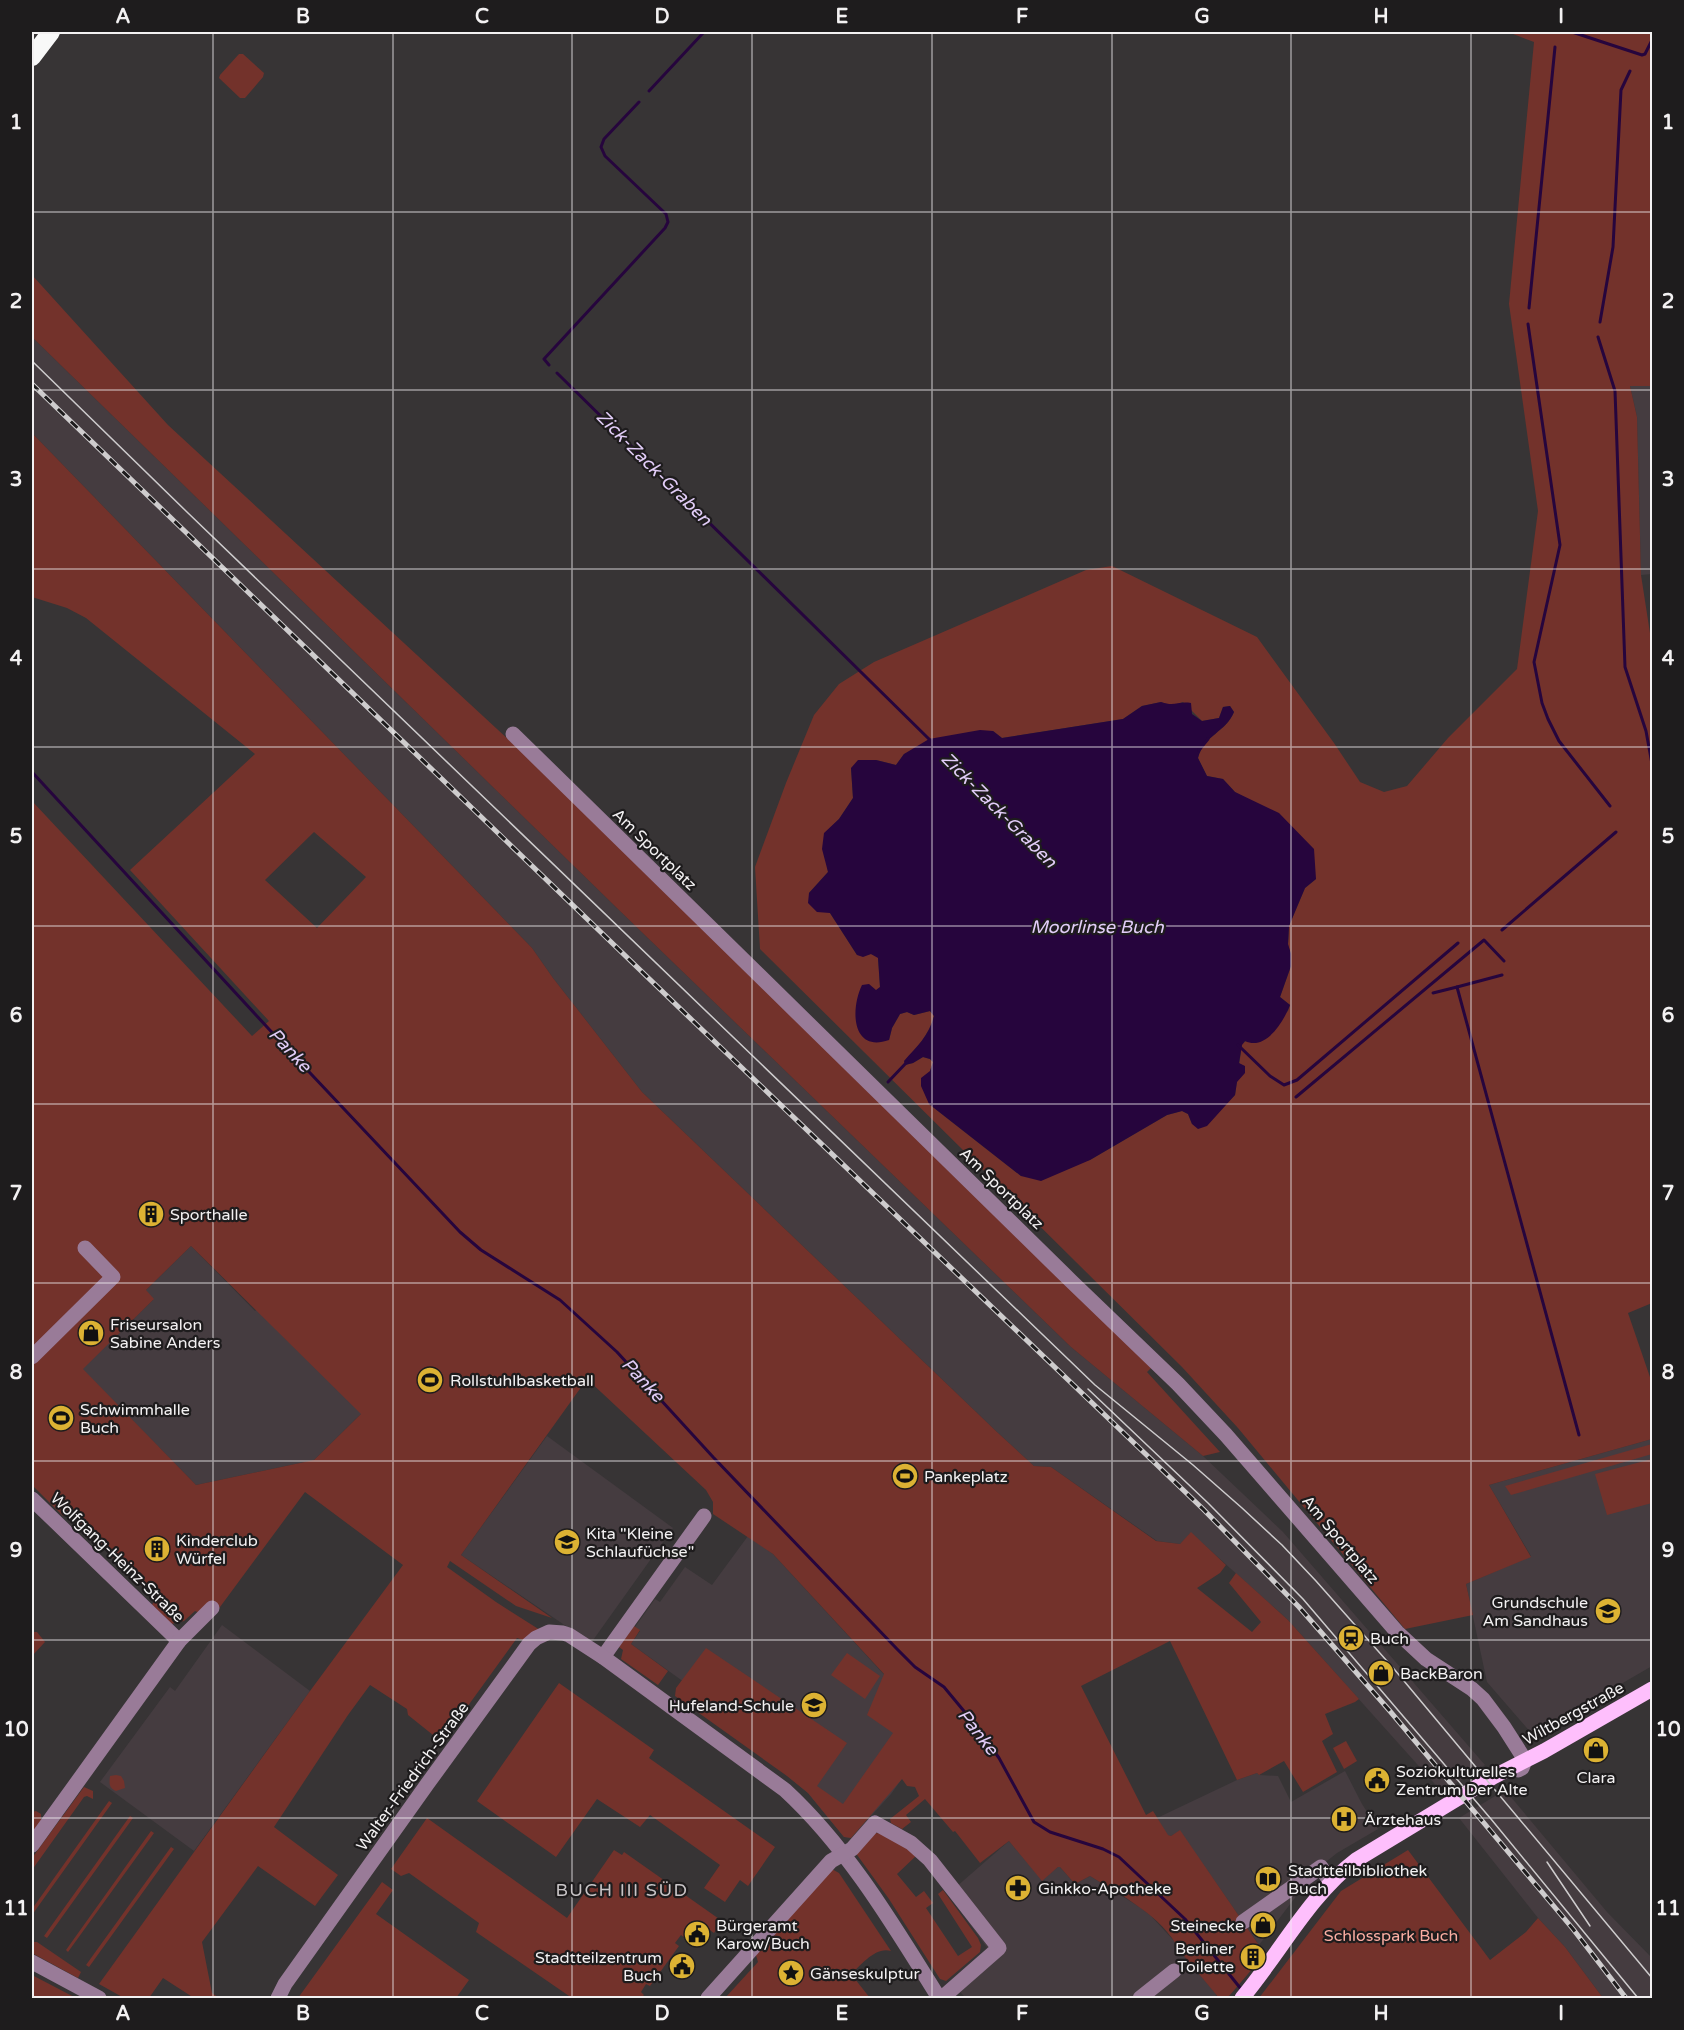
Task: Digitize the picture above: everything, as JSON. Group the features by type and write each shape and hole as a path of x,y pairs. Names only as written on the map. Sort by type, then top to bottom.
{"highway":[{"path":"32,57 51,32"}],"main road":[{"name":"Wiltbergstraße","path":"1242,1998 1330,1882 1348,1866 1492,1777 1653,1689"}],"street":[{"name":"Am Sportplatz","path":"513,734 1178,1384 1226,1435 1397,1632 1426,1659 1472,1689 1491,1708 1525,1760"},
{"path":"32,1358 113,1277 85,1248"},
{"name":"Wolfgang-Heinz-Straße","path":"32,1499 179,1641"},
{"path":"603,1657 704,1516"},
{"name":"Wolfgang-Heinz-Straße","path":"32,1845 179,1641 212,1608"},
{"name":"Walter-Friedrich-Straße","path":"278,1998 292,1975 529,1644 544,1634 569,1635 603,1657 785,1790 808,1812 842,1854 882,1908 941,1998 999,1948 930,1860 911,1843 875,1823 852,1849 842,1854"},
{"path":"708,1998 831,1860 842,1854"},
{"path":"1243,1922 1321,1867 1330,1882"},
{"path":"32,1962 99,1998"},
{"path":"1140,1998 1174,1971"}],"shaded area":[{"path":"32,337 1071,1347 1203,1456 1283,1532 1485,1765 1442,1792 1288,1620 1191,1533 1180,1544 1157,1541 1051,1467 1034,1466 642,1092 532,948 32,433"},
{"path":"1630,386 1652,386 1652,574 1641,575 1637,417"},
{"path":"191,1246 255,1311 260,1307 363,1412 314,1460 196,1485 82,1369 153,1300 145,1291"},
{"name":"Kita \"Kleine Schlaufüchse\"","path":"547,1436 673,1528 591,1643 461,1555"},
{"name":"Grundschule Am Sandhaus","path":"1652,1439 1652,1666 1533,1735 1487,1682 1466,1584 1531,1556 1489,1485"},
{"name":"Hufeland-Schule","path":"748,1536 773,1554 936,1731 891,1794 851,1838 844,1837 808,1793 767,1759 775,1747 631,1644 640,1631 635,1627 655,1599 660,1602 685,1567 712,1585"},
{"path":"222,1625 310,1691 194,1851 100,1782 170,1687 175,1691"},
{"path":"1345,1771 1378,1829 1337,1853 1317,1869 1259,1945 1180,1831 1171,1836 1167,1835 1157,1818 1237,1780 1257,1773 1278,1776 1291,1802"},
{"path":"1505,1790 1607,1912 1652,1958 1652,1998 1603,1998 1565,1947 1538,1918 1459,1818"},
{"path":"1009,1841 1042,1880 1060,1867 1075,1884 1090,1876 1141,1908 1176,1943 1179,1950 1217,1995 1212,1998 964,1998 960,1992 996,1960 948,1894"}],"green space":[{"path":"1508,32 1652,32 1652,386 1630,386 1637,417 1641,575 1652,646 1652,1303 1628,1313 1652,1383 1652,1439 1489,1485 1531,1557 1466,1584 1473,1615 1405,1629 1238,1428 1182,1367 760,949 755,867 814,715 839,684 874,662 1086,570 1112,566 1257,637 1360,782 1384,792 1407,786 1448,738 1517,669 1538,511 1509,304 1534,42","holes":["1161,702 1172,706 1183,702 1202,721 1219,718 1223,707 1230,706 1234,712 1230,719 1205,744 1198,758 1207,776 1223,779 1235,792 1253,802 1316,879 1305,888 1289,926 1288,945 1291,966 1280,997 1290,1005 1288,1011 1242,1044 1235,1095 1229,1101 1192,1124 1188,1114 1182,1111 1167,1115 1090,1160 1021,1176 929,1104 930,1071 933,1062 930,1059 923,1057 905,1065 929,1030 934,1016 930,1011 914,1015 907,1012 900,1014 892,1028 889,1040 876,991 880,987 878,957 871,954 857,955 830,913 809,893 828,872 824,834 839,819 853,798 851,768 876,760 896,765 904,754 993,731 1002,738 1123,719 1142,706"]},
{"path":"239,54 243,54 264,73 245,98 240,98 219,78"},
{"path":"32,275 168,425 522,752 1153,1366 1147,1372 1220,1452 1203,1456 1071,1347 32,337"},
{"path":"32,433 532,948 642,1092 997,1432 1034,1466 1051,1467 1156,1541 1180,1544 1191,1532 1226,1565 1220,1573 1197,1588 1252,1632 1261,1622 1229,1583 1236,1573 1288,1620 1359,1699 1325,1714 1333,1734 1322,1741 1337,1772 1303,1792 1284,1761 1259,1775 1257,1773 1237,1780 1170,1641 1081,1686 1146,1815 1153,1811 1168,1835 1171,1836 1180,1830 1265,1954 1230,1995 1226,1998 1219,1998 1163,1927 1140,1907 1090,1876 1075,1884 1058,1867 1042,1881 1009,1841 980,1863 955,1831 953,1832 925,1799 906,1815 911,1822 902,1829 891,1823 890,1819 919,1796 915,1787 907,1786 902,1779 851,1838 844,1837 808,1793 675,1696 676,1688 706,1648 847,1743 817,1786 843,1804 893,1733 867,1715 884,1674 773,1554 713,1514 713,1502 706,1490 587,1379 461,1555 552,1618 516,1606 450,1561 447,1567 540,1630 526,1641 517,1638 436,1750 433,1735 408,1715 407,1709 370,1685 274,1827 338,1875 315,1906 258,1866 202,1942 212,1993 219,1998 194,1998 163,1978 149,1998 124,1998 99,1984 403,1565 305,1492 220,1607 210,1617 195,1611 184,1621 171,1624 152,1605 155,1599 71,1516 63,1516 32,1485 32,801 252,1036 269,1021 130,870 255,754 86,618 67,608 32,597","holes":["314,832 366,877 317,928 265,880","191,1246 361,1414 314,1460 196,1485 83,1369 154,1299 146,1290"]},
{"path":"1652,1444 1652,1454 1511,1495 1505,1486"},
{"path":"1652,1459 1652,1503 1607,1515 1595,1474"},
{"path":"634,1626 640,1630 631,1644 668,1671 658,1685 621,1659 623,1650 619,1647"},
{"path":"32,1632 37,1632 45,1642 32,1656"},
{"path":"847,1653 880,1676 865,1699 831,1675"},
{"path":"559,1683 654,1750 649,1758 775,1847 748,1886 740,1880 725,1902 704,1888 720,1865 650,1815 640,1827 597,1799 556,1857 477,1801"},
{"path":"1346,1741 1357,1761 1344,1769 1333,1748"},
{"path":"110,1776 121,1776 125,1788 116,1791 111,1787"},
{"path":"84,1787 93,1791 93,1799 84,1797 32,1870 32,1858"},
{"path":"109,1801 112,1803 32,1915 32,1909"},
{"path":"36,1811 41,1814 41,1821 32,1833 32,1812"},
{"path":"130,1816 133,1818 47,1938 44,1936"},
{"path":"427,1818 567,1918 614,1850 622,1855 624,1852 722,1921 714,1933 697,1921 685,1938 681,1935 675,1943 679,1946 650,1986 646,1984 641,1992 644,1995 641,1998 572,1998 476,1932 479,1923 409,1873 401,1876 391,1869"},
{"path":"151,1831 154,1833 68,1952 66,1950"},
{"path":"876,1833 884,1834 917,1855 897,1874 916,1897 924,1891 933,1903 926,1908 958,1956 972,1947 938,1894 943,1890 978,1938 981,1945 980,1952 946,1981 940,1979 889,1899 855,1852"},
{"path":"171,1847 174,1849 89,1967 86,1965"},
{"name":"Schlosspark Buch","path":"1408,1850 1490,1960 1526,1932 1538,1918 1565,1947 1603,1998 1259,1998 1341,1891"},
{"path":"830,1868 839,1873 891,1951 885,1950 874,1954 851,1974 870,1998 725,1998 758,1962 755,1952"},
{"path":"382,1882 393,1890 376,1914 469,1980 456,1998 298,1998"},
{"path":"32,1942 37,1942 81,1972 78,1978 32,1953"},
{"path":"32,1975 76,1998 32,1998"}],"water":[{"name":"Moorlinse Buch","path":"1161,702 1191,703 1192,714 1202,721 1219,718 1223,707 1230,706 1234,712 1230,719 1205,744 1198,758 1207,776 1223,779 1235,792 1279,813 1314,849 1316,879 1305,888 1289,926 1288,944 1291,966 1280,997 1290,1005 1279,1026 1267,1038 1253,1043 1245,1041 1242,1045 1239,1063 1245,1066 1245,1073 1237,1082 1235,1095 1207,1126 1198,1129 1192,1124 1188,1114 1182,1111 1167,1115 1090,1160 1041,1181 1021,1176 929,1104 921,1086 921,1078 930,1071 933,1062 930,1059 923,1057 905,1065 904,1061 929,1029 934,1016 930,1011 914,1015 907,1012 900,1014 892,1028 889,1040 877,1042 867,1040 861,1035 856,1017 858,995 862,985 869,984 876,990 880,987 878,958 871,954 863,957 857,955 830,913 817,912 808,903 809,893 828,872 822,849 824,833 839,819 853,798 851,768 858,760 876,760 896,765 904,754 929,739 980,730 993,731 1002,738 1123,719 1142,706"}],"waterway":[{"name":"Zick-Zack-Graben","path":"649,91 704,32"},
{"path":"1572,32 1642,55 1645,54 1652,40"},
{"path":"1529,308 1555,47"},
{"path":"1600,322 1613,247 1621,90 1630,71"},
{"name":"Zick-Zack-Graben","path":"549,365 544,359 665,228 668,222 666,214 605,156 601,147 604,139 639,102"},
{"path":"1528,324 1560,545 1534,662 1542,703 1559,741 1610,806"},
{"path":"1598,337 1615,391 1625,667 1646,731 1652,764"},
{"name":"Zick-Zack-Graben","path":"557,373 931,741"},
{"path":"1199,750 1208,739"},
{"name":"Panke","path":"32,772 460,1232 481,1250 560,1300 617,1352 713,1457 897,1649 915,1667 944,1687 999,1758 1034,1822 1050,1832 1103,1849 1119,1857 1185,1919 1241,1989"},
{"path":"1502,930 1616,832"},
{"path":"1296,1097 1484,940 1504,961"},
{"name":"Zick-Zack-Graben","path":"1238,1045 1270,1076 1284,1085 1297,1080 1458,943"},
{"path":"1502,975 1457,987 1579,1435"},
{"path":"1433,993 1457,987"},
{"path":"888,1082 907,1062"}],"tram line":[{"path":"32,361 1095,1385 1193,1465 1282,1545 1394,1669 1652,1978"},
{"path":"1088,1389 1208,1503 1303,1599 1491,1819 1638,1998"},
{"path":"1547,1862 1590,1926"}],"railway":[{"path":"32,384 1203,1509 1299,1607 1389,1710 1573,1929 1626,1998"}],"place":[{"name":"Sporthalle","path":"151,1214"},
{"name":"Friseursalon Sabine Anders","path":"91,1333"},
{"name":"Rollstuhlbasketball","path":"430,1380"},
{"name":"Schwimmhalle Buch","path":"61,1418"},
{"name":"Pankeplatz","path":"905,1476"},
{"name":"Kita \"Kleine Schlaufüchse\"","path":"567,1542"},
{"name":"Kinderclub Würfel","path":"157,1549"},
{"name":"Grundschule Am Sandhaus","path":"1608,1611"},
{"name":"Buch","path":"1351,1638"},
{"name":"BackBaron","path":"1381,1673"},
{"name":"Hufeland-Schule","path":"814,1705"},
{"name":"Clara","path":"1596,1750"},
{"name":"Soziokulturelles Zentrum Der Alte","path":"1377,1780"},
{"name":"Ärztehaus","path":"1344,1819"},
{"name":"Stadtteilbibliothek Buch","path":"1268,1879"},
{"name":"Ginkko-Apotheke","path":"1018,1888"},
{"name":"Steinecke","path":"1263,1925"},
{"name":"Bürgeramt Karow/Buch","path":"697,1934"},
{"name":"Berliner Toilette","path":"1253,1957"},
{"name":"Stadtteilzentrum Buch","path":"682,1966"},
{"name":"Gänseskulptur","path":"791,1973"}],"district":[{"name":"BUCH III SÜD","path":"622,1890"}]}
